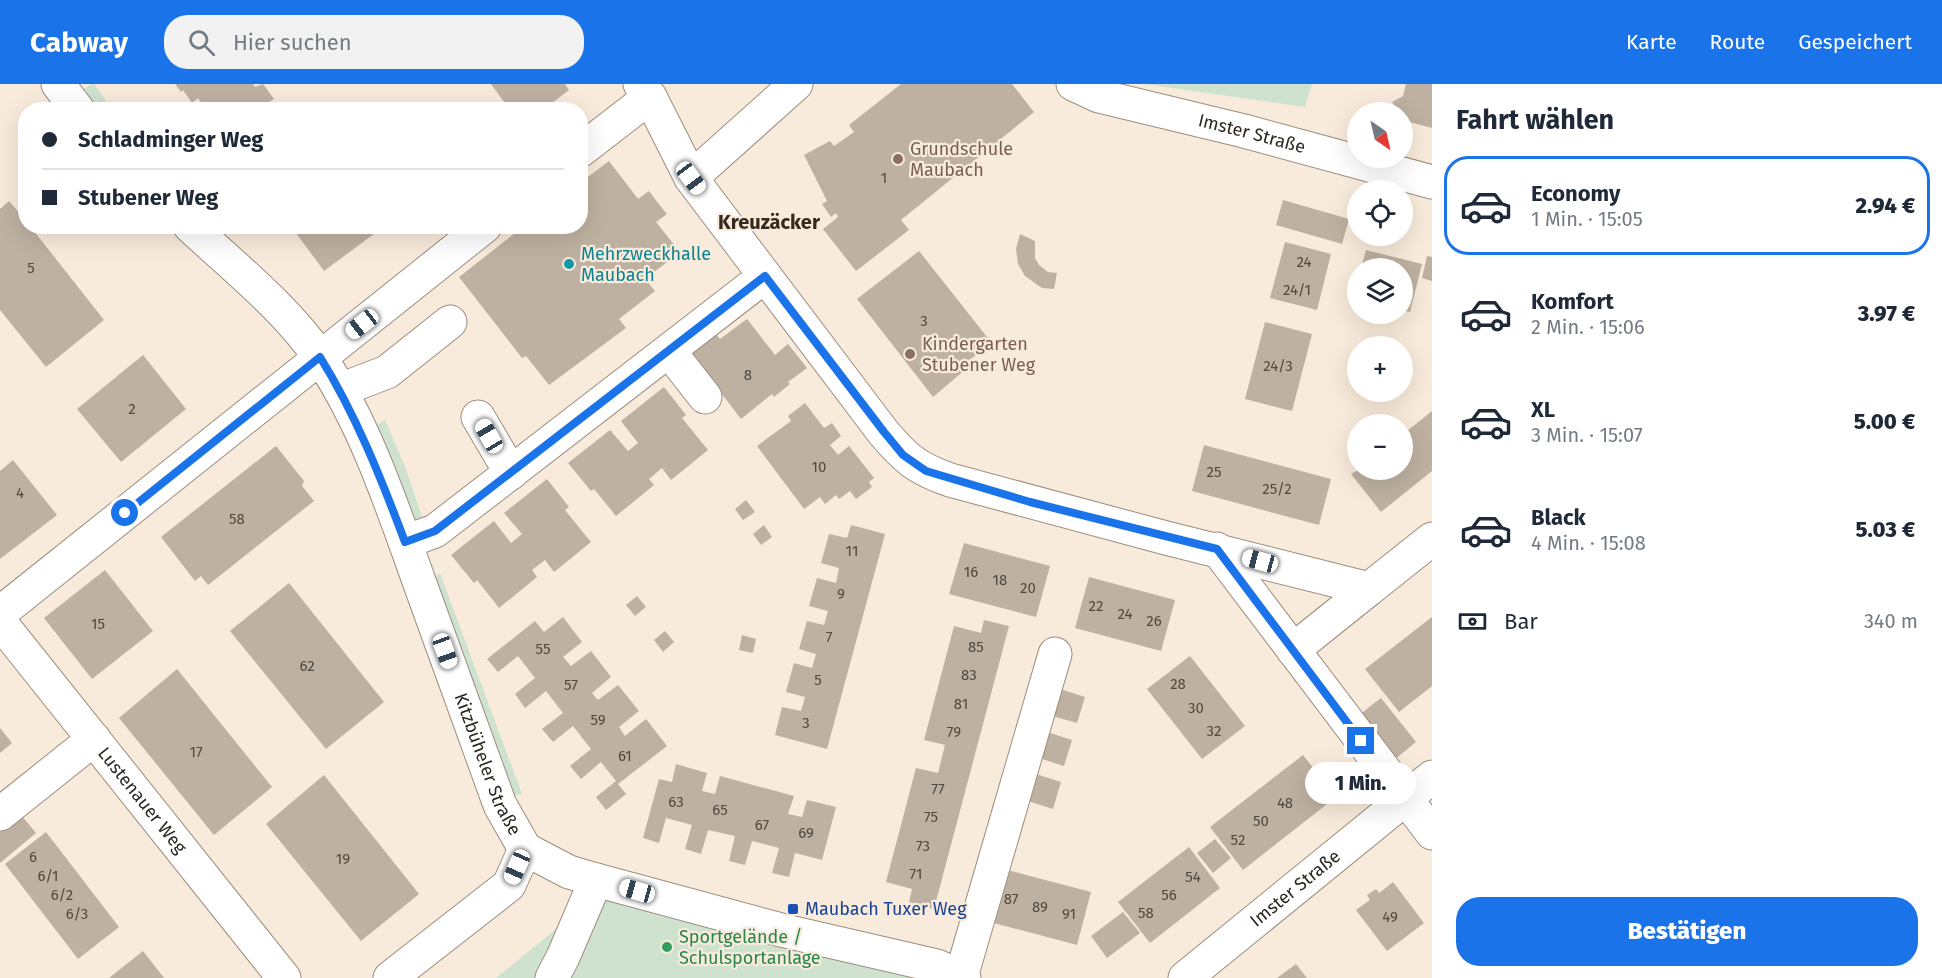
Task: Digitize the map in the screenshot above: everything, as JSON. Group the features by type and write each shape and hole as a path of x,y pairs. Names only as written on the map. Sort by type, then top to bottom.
{"street":[{"path":"58,84 72,102"},
{"path":"691,178 796,84"},
{"name":"Imster Straße","path":"1073,84 1100,96 1244,131 1432,182"},
{"path":"588,143 645,90 691,178 884,432 903,455 926,471 1019,499 1369,589"},
{"name":"Kitzbüheler Straße","path":"199,234 259,289 294,325 320,357 340,390 384,484 500,805 525,849 569,872 781,930 883,966 937,966 963,977"},
{"path":"0,613 475,234"},
{"path":"405,542 435,531 765,276"},
{"path":"340,390 387,372 450,322"},
{"path":"669,351 705,397"},
{"path":"478,417 511,473"},
{"path":"1293,651 1432,539"},
{"path":"1217,549 1432,833"},
{"name":"Lustenauer Weg","path":"0,622 284,978"},
{"path":"963,977 1055,654"},
{"path":"0,814 94,739"},
{"name":"Imster Straße","path":"1186,978 1432,777"},
{"path":"390,978 509,885 525,849"},
{"path":"552,978 596,880"}],"green space":[{"path":"94,84 107,102 94,102 84,89"},
{"path":"1144,84 1312,84 1305,107"},
{"path":"385,420 406,469 422,517 412,520 397,471 377,425"},
{"path":"440,573 522,794 513,796 433,578"},
{"name":"Sportgelände / Schulsportanlage","path":"583,892 923,978 496,978 572,916"}],"building":[{"path":"175,84 253,84 255,87 263,84 274,99 270,102 200,102 198,98 191,102 183,90 181,92"},
{"path":"491,84 565,84 569,90 553,102 504,102"},
{"name":"Grundschule Maubach","path":"901,84 1012,84 1034,112 901,220 909,230 856,271 823,229 838,217 836,213 831,217 822,204 827,201 804,155 830,141 834,146 854,132 849,125"},
{"path":"1406,84 1432,84 1432,128 1413,123 1413,102 1392,102 1403,96"},
{"name":"Mehrzweckhalle Maubach","path":"609,161 638,199 649,191 667,214 656,222 680,252 645,279 655,291 619,319 626,328 549,385 526,356 522,358 459,277 514,234 588,234 588,177"},
{"path":"1283,200 1347,218 1342,244 1276,225"},
{"path":"9,201 18,212 18,234 36,234 104,320 46,367 0,310 0,209"},
{"path":"297,234 374,234 324,271"},
{"path":"1020,234 1035,241 1035,258 1039,265 1048,272 1057,273 1054,289 1042,288 1025,276 1018,264 1016,249"},
{"path":"1285,242 1331,254 1317,310 1270,298"},
{"path":"1366,250 1398,258 1364,258"},
{"path":"919,251 991,342 964,365 966,369 933,397 857,299"},
{"path":"1427,256 1432,257 1432,281 1422,278"},
{"path":"1413,262 1422,264 1413,300"},
{"path":"747,319 775,355 788,344 807,368 788,382 790,384 774,397 772,394 741,419 718,389 684,355 714,332 720,339"},
{"path":"1265,322 1312,334 1292,411 1245,399"},
{"path":"143,355 186,409 121,462 77,409"},
{"path":"664,387 686,415 682,418 708,450 671,480 662,468 649,479 654,485 616,516 594,489 591,491 568,463 610,430 628,451 638,443 621,421"},
{"path":"805,403 824,428 832,423 841,436 830,445 838,455 849,446 874,478 869,482 872,487 856,499 850,491 839,499 836,495 825,504 820,497 804,509 757,446 791,421 788,416"},
{"path":"1432,411 1432,471 1381,512 1356,480 1413,480 1413,426"},
{"path":"1204,445 1331,479 1319,525 1192,491"},
{"path":"276,446 304,481 302,486 314,501 208,585 201,576 195,581 161,537"},
{"path":"13,460 57,515 0,559 0,471"},
{"path":"547,479 569,507 565,510 591,542 554,572 545,560 532,570 537,577 499,608 477,580 474,583 451,555 494,521 511,543 522,534 504,513"},
{"path":"746,500 755,512 743,520 735,509"},
{"path":"764,525 772,537 761,545 753,534"},
{"path":"851,525 885,534 827,749 775,735 782,707 801,711 805,697 786,692 794,663 812,668 816,654 799,649 807,621 824,625 828,611 809,606 817,578 836,583 839,568 821,563 829,534 847,538"},
{"path":"964,543 1050,566 1036,617 949,594"},
{"path":"105,570 153,631 92,679 44,618"},
{"path":"1089,577 1175,600 1161,651 1075,628"},
{"path":"289,583 384,702 326,749 230,631"},
{"path":"637,596 646,607 635,616 626,605"},
{"path":"563,617 582,642 563,657 571,666 591,651 611,677 592,693 598,700 618,685 639,711 619,727 625,736 646,719 667,746 618,784 626,794 606,810 596,797 616,781 601,762 581,779 570,766 591,749 573,726 553,742 542,729 563,713 546,691 525,708 515,694 535,678 518,656 498,672 487,659 535,621 544,632"},
{"path":"1432,617 1432,686 1399,712 1365,669"},
{"path":"984,620 1009,626 934,909 909,902 912,889 886,882 916,768 938,773 945,745 924,740 954,626 981,633"},
{"path":"665,631 674,642 663,652 654,640"},
{"path":"742,635 756,639 753,653 739,650"},
{"path":"1190,656 1245,726 1202,759 1147,689"},
{"path":"177,669 272,787 214,835 119,718"},
{"path":"1060,689 1085,697 1077,723 1052,716"},
{"path":"1381,698 1416,742 1394,760 1359,715"},
{"path":"0,728 12,743 0,753"},
{"path":"1047,732 1072,740 1064,766 1039,758"},
{"path":"1303,755 1336,797 1243,870 1210,827"},
{"path":"676,764 707,773 702,791 715,794 720,776 794,796 788,814 802,817 807,800 836,807 822,860 795,853 789,877 772,873 779,848 752,841 745,865 729,861 735,836 708,830 701,854 685,849 692,825 666,818 659,843 643,838 659,779 672,782"},
{"path":"1036,774 1061,782 1053,809 1028,801"},
{"path":"324,775 419,894 361,941 266,824"},
{"path":"21,815 36,833 0,863 0,832"},
{"path":"46,832 119,927 78,959 5,864"},
{"path":"1215,839 1231,858 1213,873 1197,853"},
{"path":"1189,847 1220,888 1150,943 1118,902"},
{"path":"1004,869 1091,892 1077,945 990,922"},
{"path":"1393,882 1424,923 1387,951 1356,910 1370,900 1367,895 1376,889 1379,893"},
{"path":"1123,912 1140,933 1107,958 1091,936"},
{"path":"143,951 164,978 109,978"},
{"path":"1296,964 1307,978 1277,978"}],"place":[{"name":"Grundschule Maubach","path":"898,159"},
{"name":"Mehrzweckhalle Maubach","path":"569,264"},
{"name":"Kindergarten Stubener Weg","path":"910,354"},
{"name":"Maubach Tuxer Weg","path":"793,909"},
{"name":"Sportgelände / Schulsportanlage","path":"667,947"}],"district":[{"name":"Kreuzäcker","path":"769,222"}],"route":[{"path":"125,513 320,357 340,390 384,484 405,542 435,531 765,276 884,432 903,455 926,471 1030,502 1217,549 1361,741"}]}
